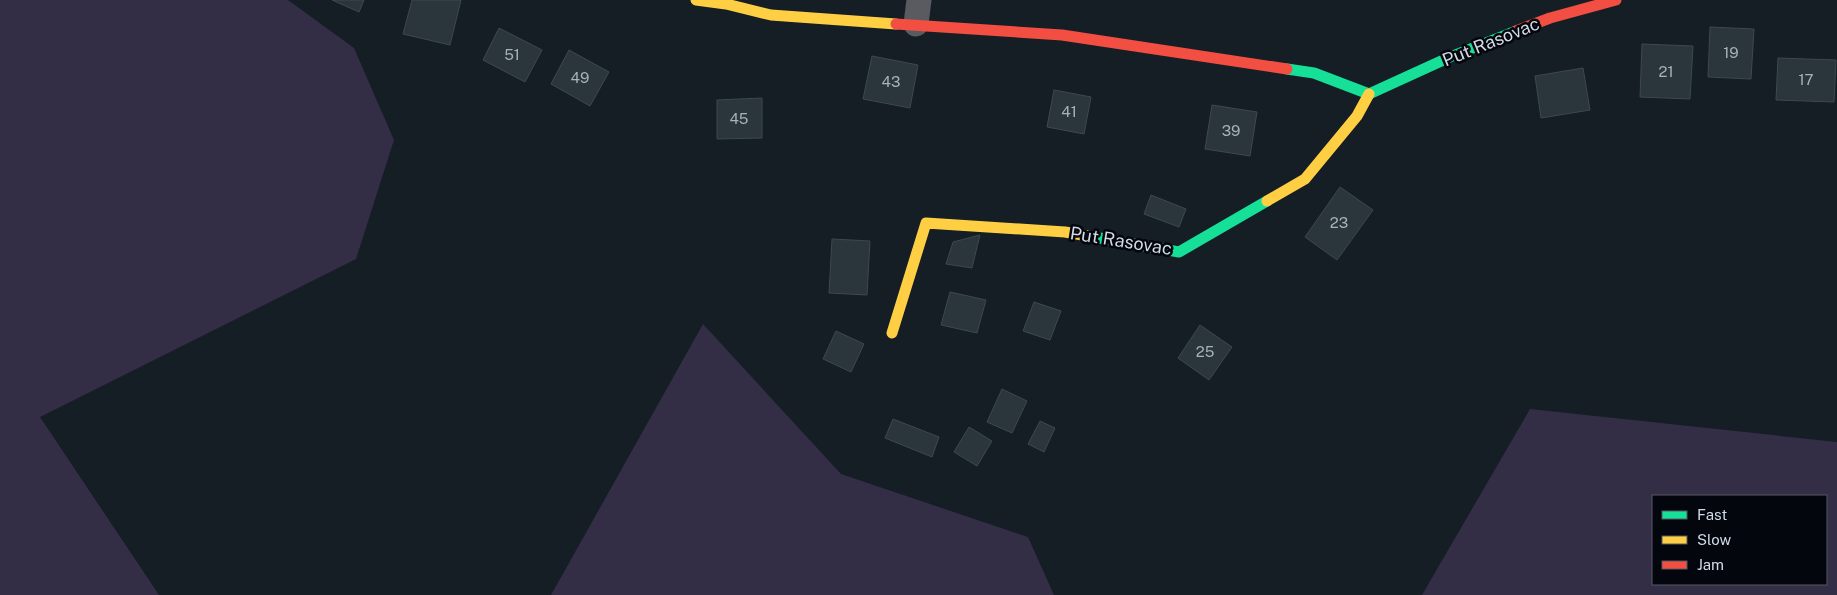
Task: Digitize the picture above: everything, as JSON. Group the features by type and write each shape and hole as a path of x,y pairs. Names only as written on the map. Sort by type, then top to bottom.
{"street":[{"path":"696,0 772,8 917,12 1314,72 1369,94"},
{"name":"Put Rasovac","path":"892,333 926,223 1065,232 1179,252 1306,179 1358,116 1369,94 1450,57 1550,18 1616,0"}],"shaded area":[{"path":"0,0 288,0 354,48 394,140 356,259 40,417 159,595 0,595"},
{"path":"703,324 841,474 1028,537 1054,595 551,595"},
{"path":"1530,409 1837,442 1837,595 1422,595"}],"building":[{"path":"332,0 364,0 359,12"},
{"path":"412,0 461,0 450,45 403,34"},
{"path":"1710,27 1754,29 1751,79 1708,77"},
{"path":"499,28 542,50 525,82 483,60"},
{"path":"1642,44 1693,46 1690,99 1640,97"},
{"path":"569,50 609,72 590,106 551,84"},
{"path":"872,56 918,65 910,108 863,99"},
{"path":"1778,58 1836,60 1834,102 1776,100"},
{"path":"1583,68 1590,110 1541,118 1535,76"},
{"path":"1054,90 1091,97 1084,134 1047,127"},
{"path":"762,98 762,138 717,139 717,100"},
{"path":"1212,105 1257,112 1250,156 1205,149"},
{"path":"1340,187 1373,210 1337,260 1305,237"},
{"path":"1151,195 1186,209 1179,227 1144,214"},
{"path":"980,235 972,268 946,264 953,242"},
{"path":"832,239 870,241 867,295 829,293"},
{"path":"950,292 986,300 977,333 941,325"},
{"path":"1034,302 1061,311 1050,340 1023,331"},
{"path":"1200,325 1232,347 1209,380 1178,358"},
{"path":"836,331 864,344 851,372 823,359"},
{"path":"1002,389 1027,401 1012,433 987,422"},
{"path":"893,419 939,437 932,457 885,438"},
{"path":"1040,421 1055,428 1044,452 1028,444"},
{"path":"969,427 992,441 977,466 954,452"}],"traffic: fast":[{"path":"1287,69 1314,73 1369,94 1450,57 1516,31"},
{"path":"1088,236 1179,252 1267,201"}],"traffic: slow":[{"path":"696,0 726,4 771,15 896,24"},
{"path":"1267,201 1305,179 1357,116 1369,94"},
{"path":"892,333 926,223 1065,232 1088,236"}],"traffic: jam":[{"path":"1516,31 1550,18 1616,0"},
{"path":"896,24 1062,35 1287,69"}]}
